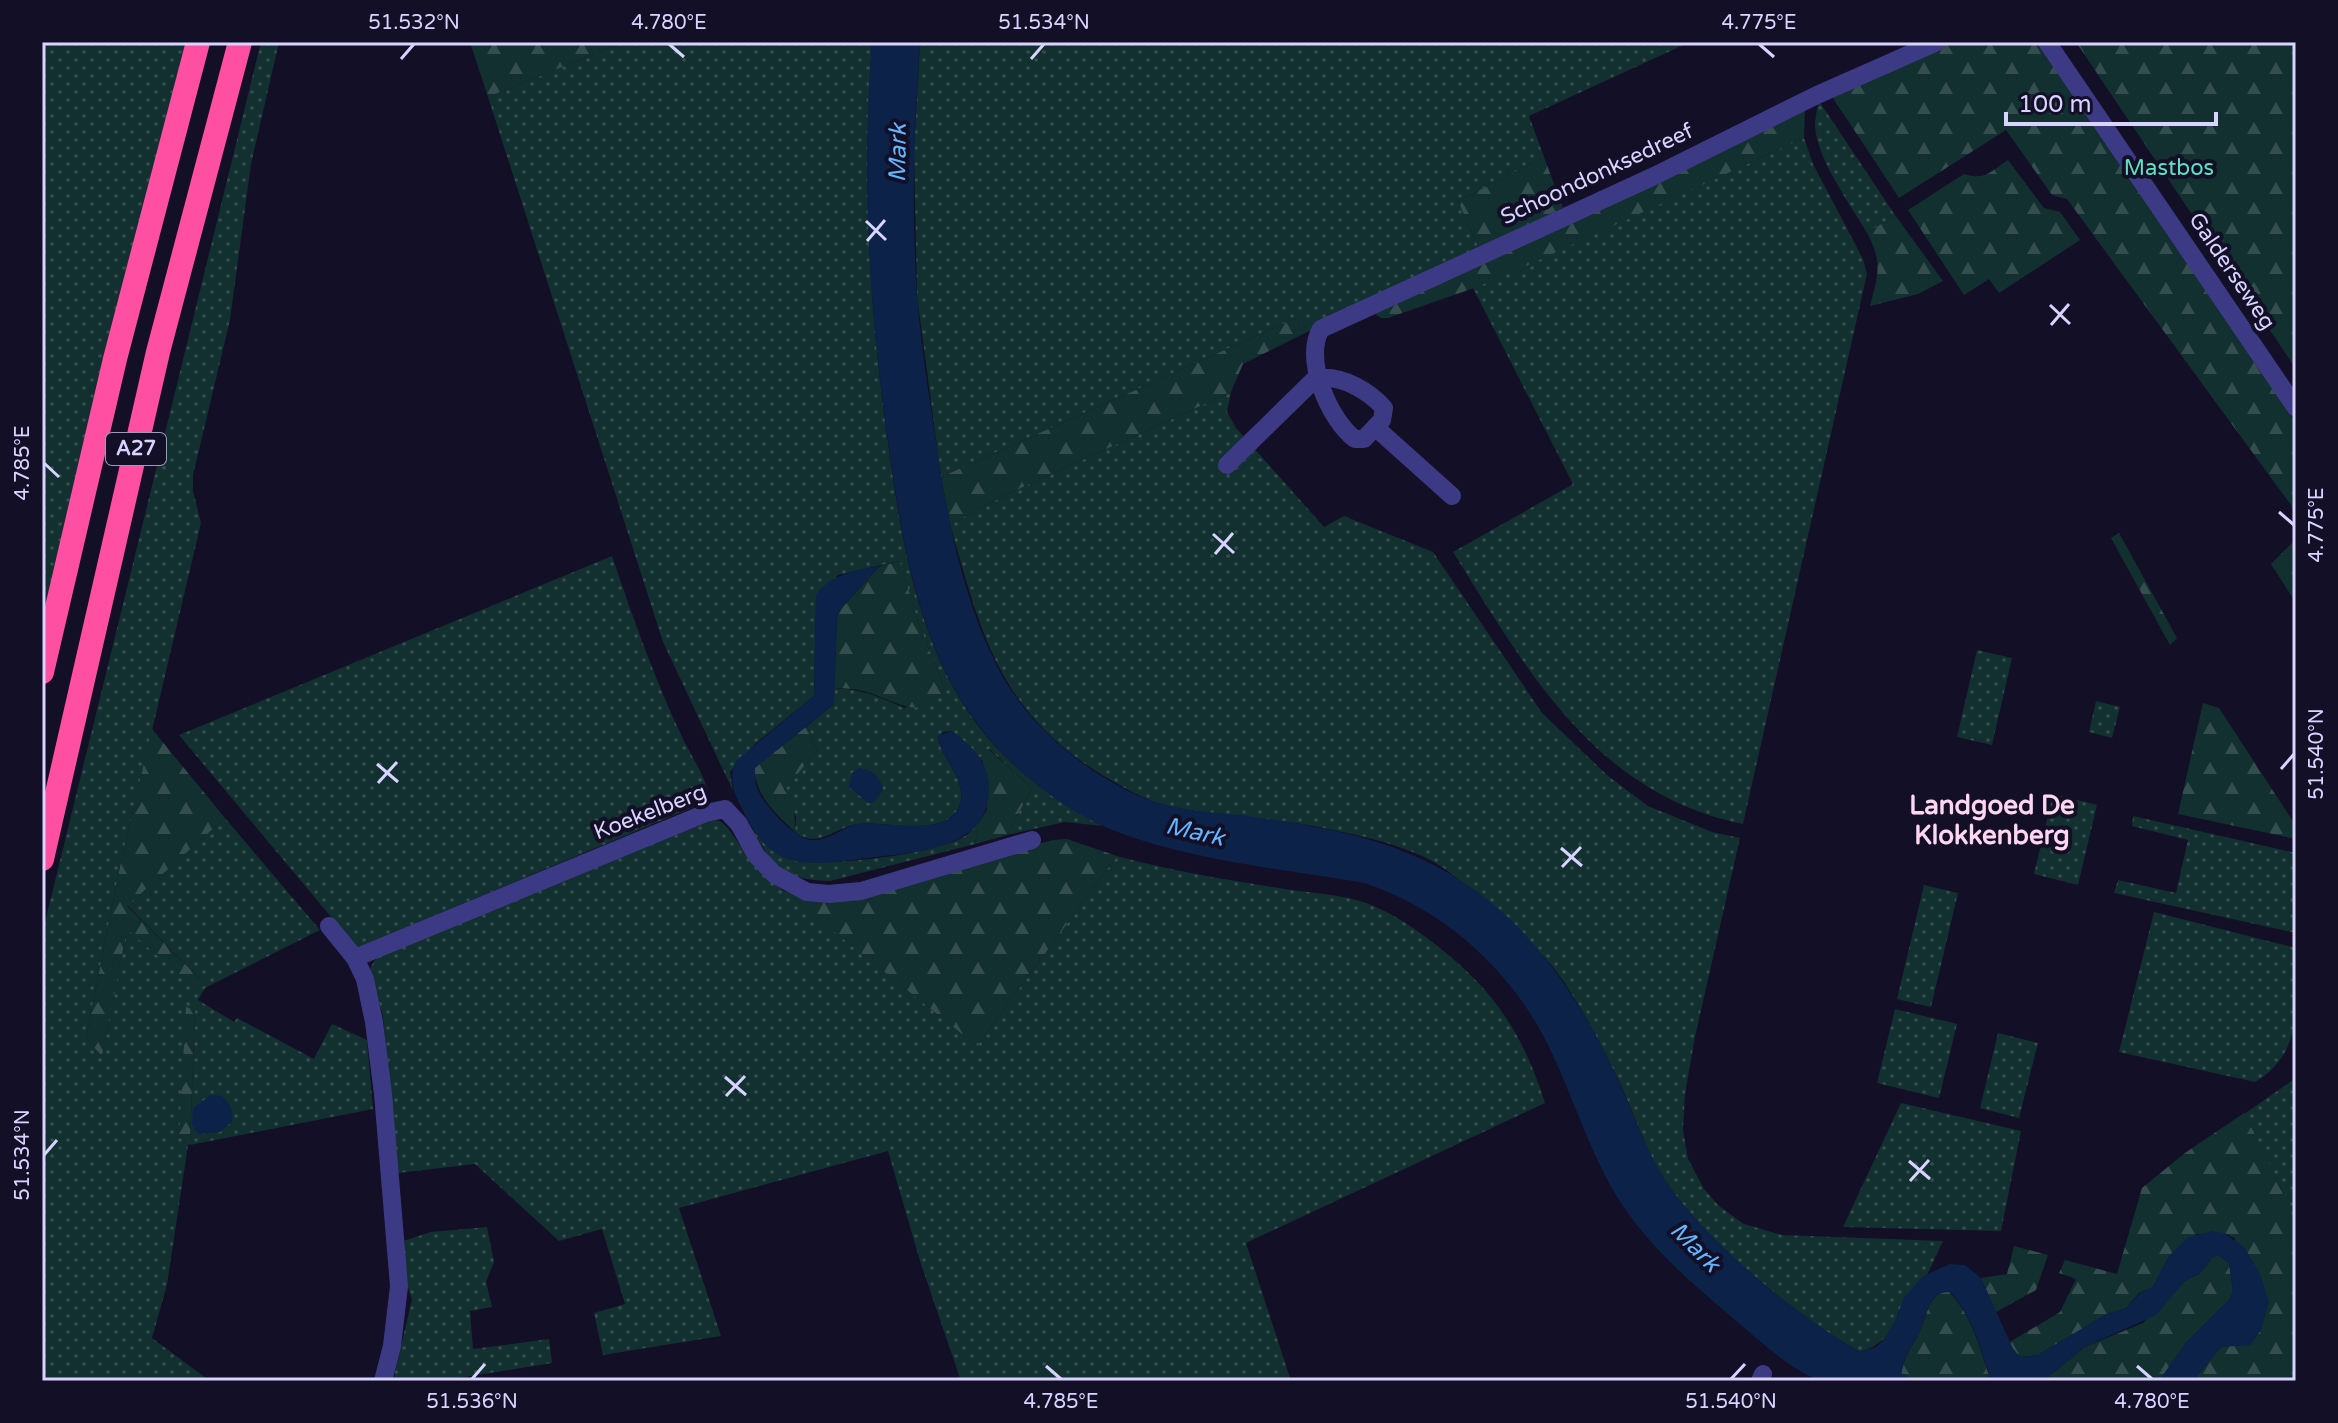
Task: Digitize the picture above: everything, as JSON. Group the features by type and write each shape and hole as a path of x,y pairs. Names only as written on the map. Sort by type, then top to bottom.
{"highway":[{"name":"A27","path":"42,672 115,359 198,42"},
{"name":"A27","path":"42,859 158,352 240,42"}],"street":[{"name":"Schoondonksedreef","path":"1375,427 1360,441 1350,436 1333,416 1314,344 1321,329 1652,177 1817,95 1937,42"},
{"name":"Galderseweg","path":"2047,42 2296,408"},
{"path":"1227,465 1320,376 1360,388 1377,400 1384,408 1384,414 1375,427 1452,496"},
{"name":"Koekelberg","path":"355,958 706,813 725,809 739,824 756,855 774,874 807,892 829,894 861,891 1032,840"},
{"path":"329,926 355,958 365,979 383,1094 399,1286 392,1346 383,1381"}],"green space":[{"path":"42,42 188,42 42,631"},
{"path":"261,42 279,42 251,164 230,320 193,475 193,491 201,523 121,862 86,1038 102,1055 127,928 197,990 202,981 127,905 225,818 320,930 205,988 198,1000 234,1022 237,1018 314,1059 332,1024 367,1040 373,1109 190,1145 195,1010 179,1136 188,1145 167,1285 152,1338 210,1381 42,1381 42,934"},
{"path":"470,42 624,42 488,97"},
{"path":"624,42 872,42 868,192 872,292 893,479 915,588 939,659 976,723 1003,754 1034,782 1103,826 1065,822 1007,835 1032,788 989,749 980,758 952,731 938,736 957,777 961,795 960,804 953,815 943,822 915,826 858,824 812,839 795,832 796,817 784,790 817,751 807,726 834,704 834,688 870,694 904,708 946,691 919,625 899,561 838,575 816,607 814,696 756,743 730,772 733,791 663,642 488,97"},
{"path":"920,42 1690,42 1529,116 1544,157 1458,201 1479,248 1309,331 1296,318 941,477 917,296 914,150"},
{"path":"1951,42 2037,42 2296,423 2296,524 2291,505 2067,199 2052,195 2006,130 1899,198 1831,95"},
{"name":"Mastbos","path":"2076,42 2296,42 2296,369"},
{"path":"1819,101 1895,215 1867,233 1822,153 1815,126"},
{"path":"1805,108 1804,138 1477,287 1388,318 1375,314"},
{"path":"1804,138 1813,164 1863,259 1867,274 1743,824 1691,809 1646,785 1606,756 1570,721 1538,682 1453,552 1573,484 1473,288"},
{"path":"1544,157 1563,208 1479,248 1458,201"},
{"path":"2008,160 2044,208 2060,212 2080,240 1999,293 1989,279 1964,295 1908,210 1964,174 1983,176"},
{"path":"1895,215 1943,281 1918,294 1870,306 1878,269 1867,233"},
{"path":"1296,318 1309,331 1243,364 1231,392 1012,492 950,524 941,477"},
{"path":"1231,392 1227,412 1236,428 1324,527 1344,516 1433,552 1542,713 1608,776 1648,806 1712,832 1740,838 1685,1094 1683,1130 1688,1159 1704,1189 1719,1206 1744,1224 1782,1235 1943,1241 1928,1273 1880,1342 1860,1352 1835,1337 1780,1298 1703,1227 1664,1179 1614,1071 1556,971 1537,950 1453,875 1424,857 1374,839 1305,824 1187,810 1151,800 1102,775 1067,750 1039,724 1017,696 999,667 985,635 950,524 1012,492"},
{"path":"2296,524 2296,603 2271,564 2295,540"},
{"path":"2119,533 2177,638 2170,645 2111,538"},
{"path":"612,556 663,694 704,779 708,801 357,948 179,735"},
{"path":"900,561 919,625 946,691 921,707 906,706 862,691 834,688 837,617 840,610 880,566"},
{"path":"1977,650 2012,658 1992,745 1957,737"},
{"path":"2096,701 2120,707 2112,738 2089,732"},
{"path":"2203,703 2219,708 2296,826 2296,839 2178,814"},
{"path":"807,726 817,751 784,790 794,801 795,832 763,796 754,768"},
{"path":"152,729 225,818 127,906 203,982 197,991 127,929 102,1056 86,1038 121,862"},
{"path":"988,749 1032,788 1007,835 975,844 979,822 987,810 983,762 980,758"},
{"path":"2053,794 2097,805 2078,885 2034,874"},
{"path":"2133,816 2296,853 2292,912 2296,933 2114,893 2118,880 2176,893 2188,840 2132,826"},
{"path":"713,820 727,827 759,871 977,1046 1117,856 1200,875 1363,902 1389,913 1419,932 1469,973 1514,1030 1545,1103 1246,1243 1291,1381 961,1381 920,1261 888,1151 679,1208 721,1336 603,1355 594,1313 625,1304 602,1229 559,1241 475,1164 398,1173 383,1017 370,969 382,955"},
{"path":"979,822 975,844 830,881 790,874 766,852 751,828 783,857 804,862 826,862 878,858 930,849 965,836"},
{"path":"1067,839 1117,856 977,1046 782,890 798,896 830,899 1053,840"},
{"path":"1924,885 1958,893 1931,1007 1897,999"},
{"path":"2154,912 2296,948 2295,1023 2290,1040 2283,1056 2255,1082 2119,1052"},
{"path":"186,1007 195,1010 188,1145 179,1136"},
{"path":"1895,1009 1957,1024 1939,1098 1877,1083"},
{"path":"1998,1033 2038,1043 2019,1118 1980,1108"},
{"path":"2296,1078 2296,1217 2244,1114"},
{"path":"1901,1103 2021,1131 2001,1231 1843,1227"},
{"path":"2244,1113 2296,1217 2296,1381 2193,1381 2221,1347 2239,1345 2235,1238 2224,1233 2197,1234 2169,1256 2153,1287 2139,1293 2126,1308 2107,1314 2038,1355 2020,1357 2008,1343 2060,1312 2076,1279 2059,1273 2065,1260 2117,1274 2142,1188 2185,1153"},
{"path":"487,1227 494,1262 486,1282 492,1307 470,1311 473,1349 549,1339 552,1363 441,1381 393,1381 412,1299 405,1279 403,1241 431,1232"},
{"path":"2014,1246 2048,1255 2036,1290 1996,1312 1981,1278 2007,1274"},
{"path":"2218,1255 2229,1263 2233,1291 2230,1299 2186,1343 2159,1381 2043,1381 2085,1347 2143,1323 2185,1281 2200,1273"},
{"path":"1943,1292 1949,1292 1964,1312 1991,1381 1915,1381 1901,1374 1930,1304"}],"water":[{"name":"Mark","path":"872,42 920,42 914,168 915,263 923,352 946,502 965,585 984,639 1009,687 1045,731 1090,769 1140,796 1165,805 1198,811 1289,822 1355,835 1417,857 1475,890 1521,930 1569,991 1608,1059 1658,1169 1683,1204 1754,1276 1808,1318 1860,1352 1883,1341 1904,1298 1923,1276 1950,1264 1965,1265 1981,1278 2014,1351 2021,1357 2038,1355 2107,1314 2126,1308 2140,1293 2153,1287 2169,1256 2187,1238 2212,1231 2224,1233 2244,1247 2260,1274 2269,1302 2261,1330 2250,1345 2221,1347 2193,1381 2159,1381 2186,1343 2230,1299 2233,1291 2229,1263 2218,1255 2200,1273 2185,1281 2156,1315 2085,1347 2043,1381 1991,1381 1970,1323 1950,1292 1932,1300 1905,1361 1901,1373 1915,1381 1836,1382 1807,1375 1775,1353 1704,1293 1659,1251 1633,1220 1600,1164 1532,1016 1493,966 1446,925 1393,894 1364,883 1178,851 1108,828 1061,802 1013,764 972,717 945,670 920,607 904,541 881,390 872,291 867,142"},
{"path":"880,566 837,617 834,704 755,768 758,790 782,822 806,839 825,838 859,824 912,826 940,823 958,809 961,799 958,779 939,743 938,735 952,731 973,750 987,772 989,791 985,811 976,826 962,837 926,850 828,863 788,859 767,846 751,826 735,792 732,780 734,767 737,760 814,696 816,595 837,577"},
{"path":"859,768 872,772 880,781 883,790 874,802 868,803 849,787 852,773"},
{"path":"211,1095 222,1096 227,1102 232,1111 232,1122 220,1132 198,1134 192,1125 193,1108"}],"district":[{"name":"Landgoed De Klokkenberg","path":"1992,820"}]}
